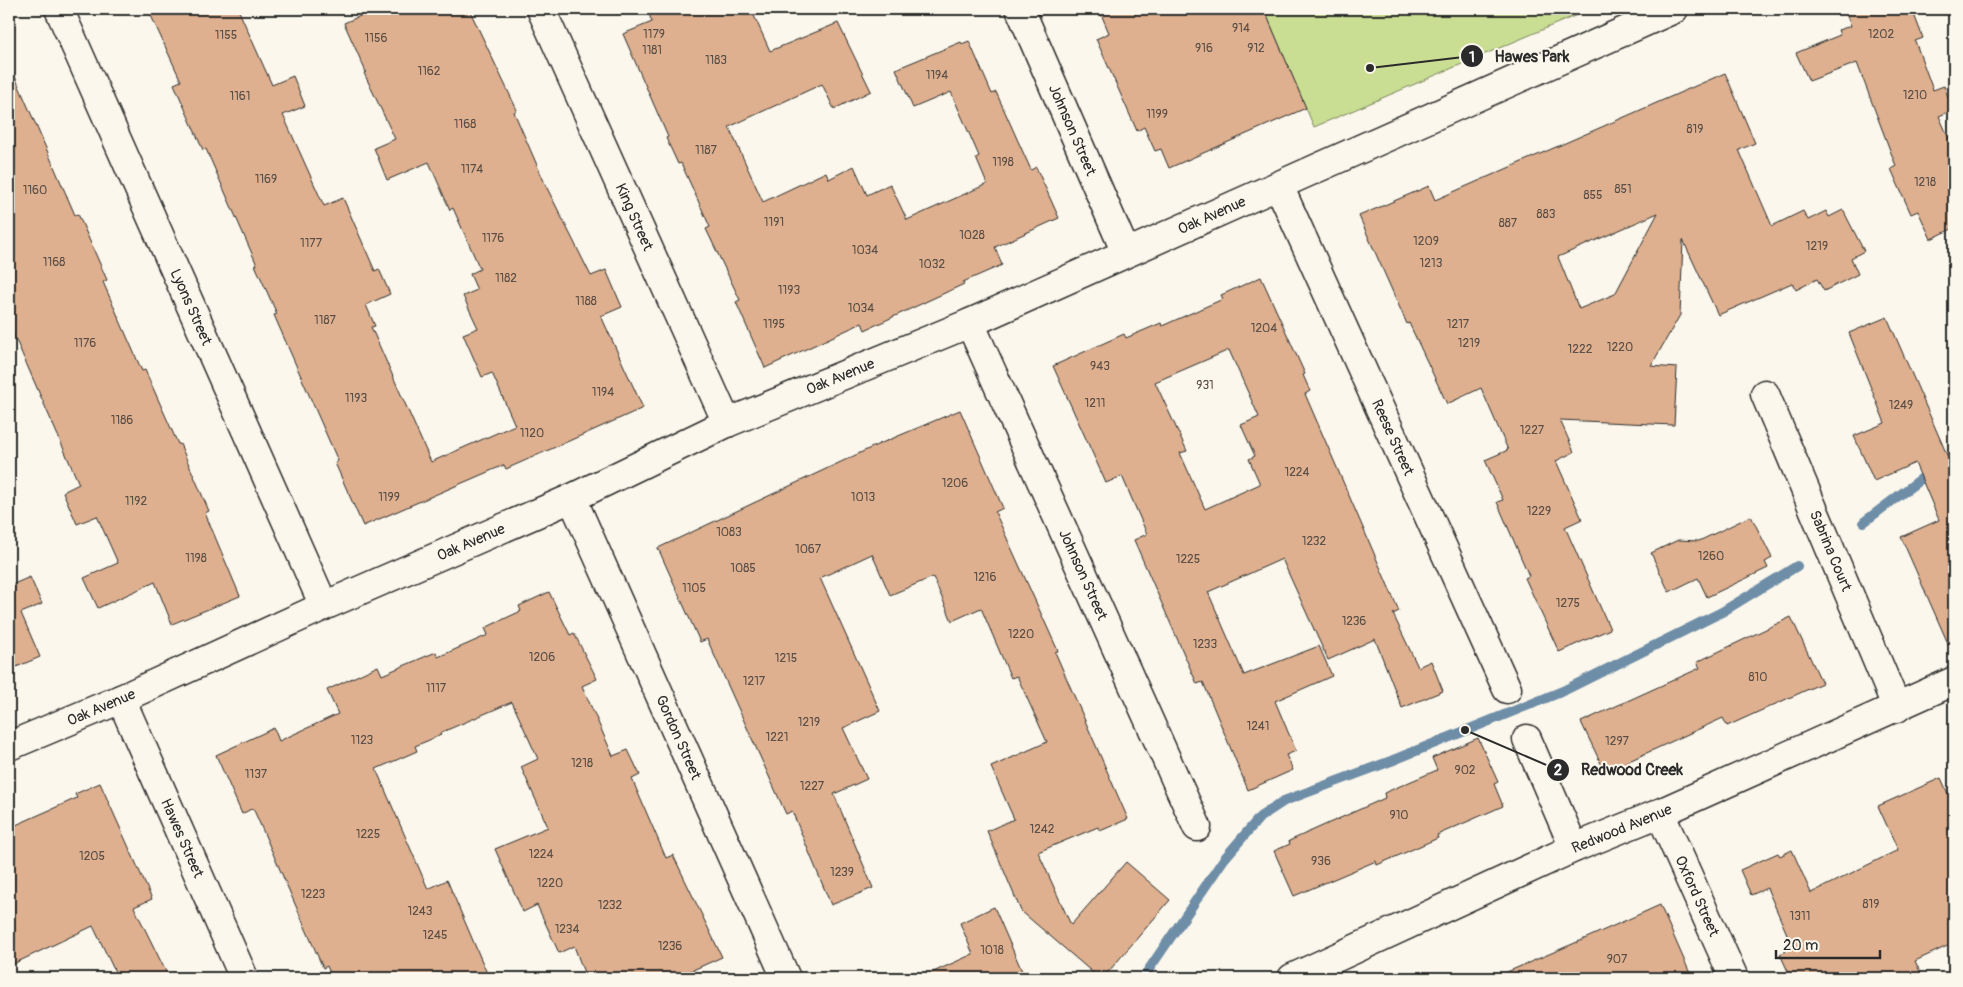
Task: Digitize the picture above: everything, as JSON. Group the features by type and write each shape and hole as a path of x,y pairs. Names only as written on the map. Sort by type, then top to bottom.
{"street":[{"name":"Lyons Street","path":"59,9 324,606"},
{"name":"King Street","path":"541,9 728,423"},
{"name":"Johnson Street","path":"1020,9 1126,253"},
{"name":"Oak Avenue","path":"9,746 121,699 324,606 572,498 728,423 970,323 1674,9"},
{"name":"Reese Street","path":"1279,186 1507,689"},
{"name":"Johnson Street","path":"970,323 1198,827"},
{"name":"Sabrina Court","path":"1765,394 1897,708"},
{"name":"Gordon Street","path":"572,498 786,978"},
{"name":"Redwood Avenue","path":"1305,975 1574,848 1660,813 1954,681"},
{"name":"Hawes Street","path":"121,699 244,978"},
{"path":"1527,739 1574,848"},
{"name":"Oxford Street","path":"1660,813 1734,978"}],"green space":[{"path":"1264,9 1591,9 1314,127"}],"building":[{"path":"148,9 238,9 272,85 293,76 305,106 283,115 324,206 343,198 375,271 379,269 390,294 366,305 375,326 371,327 431,462 515,425 492,373 482,377 463,334 478,328 463,296 477,290 470,274 480,269 453,208 450,210 429,162 387,180 374,148 395,139 364,73 366,72 344,23 376,9 469,9 517,110 514,112 546,186 591,276 606,270 622,307 601,316 643,408 506,469 504,465 363,526 335,463 338,461 274,315 277,314 255,265 257,265 206,149 203,150 174,84 181,81"},
{"path":"647,9 751,9 770,51 838,23 871,91 834,109 822,84 729,127 763,202 826,172 829,179 854,166 867,195 890,184 907,220 987,184 976,158 979,156 951,92 913,108 896,69 961,42 962,44 969,41 992,94 996,92 1031,170 1036,167 1059,218 995,247 1002,265 865,330 862,323 765,368 736,302 740,300 706,229 710,227 681,163 678,164 666,138 668,137 623,34 652,22"},
{"path":"1099,9 1264,9 1306,108 1169,168 1161,149 1155,151 1144,127 1137,131 1096,39 1109,33"},
{"path":"1844,9 1912,9 1923,38 1915,41 1933,90 1944,86 1953,110 1939,116 1954,150 1954,228 1931,239 1918,211 1911,214 1891,169 1896,166 1857,63 1809,81 1796,53 1840,35 1838,30 1851,26"},
{"path":"9,63 75,215 78,214 107,280 103,282 142,371 145,370 178,444 180,444 209,511 205,513 240,596 172,624 155,582 98,608 84,578 118,563 97,516 77,524 63,492 79,484 9,324"},
{"path":"1725,73 1755,143 1739,150 1772,226 1803,211 1808,220 1826,211 1829,217 1843,210 1864,251 1851,258 1858,274 1824,291 1817,279 1796,290 1792,283 1718,315 1683,240 1680,315 1651,366 1677,368 1674,425 1560,420 1574,452 1556,461 1582,519 1565,527 1610,629 1559,652 1525,578 1529,576 1497,502 1503,500 1485,460 1508,450 1481,388 1447,404 1409,323 1407,324 1359,216 1429,186 1435,200","holes":["1658,213 1615,294 1579,309 1558,257"]},
{"path":"1261,277 1305,374 1303,375 1310,391 1305,394 1399,611 1393,614 1418,667 1431,661 1443,691 1402,708 1375,639 1328,660 1282,559 1208,592 1244,675 1319,646 1332,676 1275,701 1296,751 1286,755 1293,770 1248,790 1203,682 1197,684 1134,540 1147,534 1122,476 1106,483 1053,366 1124,334 1126,338 1161,323 1162,326 1223,299 1221,295","holes":["1229,350 1259,417 1241,425 1255,456 1249,459 1260,484 1205,509 1180,453 1187,451 1155,382"]},
{"path":"1887,317 1954,471 1954,657 1901,537 1939,520 1915,463 1874,481 1854,436 1885,423 1849,333"},
{"path":"960,410 1003,508 995,512 1058,651 1055,652 1128,819 1100,831 1098,827 1038,852 1071,925 1126,862 1170,900 1103,978 1099,978 1021,911 987,831 1014,819 991,767 1047,742 1017,676 1011,678 981,608 952,621 933,577 890,595 872,554 820,578 880,711 843,728 867,779 834,794 873,888 831,905 792,811 786,814 707,639 700,642 658,548 877,445"},
{"path":"1751,516 1772,558 1765,562 1768,568 1707,597 1698,578 1669,592 1651,553 1678,540 1699,541"},
{"path":"30,577 42,604 21,613 40,657 9,670 9,586"},
{"path":"549,592 570,635 574,633 597,679 582,686 613,756 628,750 640,775 632,779 666,858 673,855 722,957 675,978 586,978 574,946 559,953 537,905 523,912 495,849 548,827 521,767 538,759 512,702 440,733 441,735 415,746 417,751 376,769 428,889 447,880 489,978 332,978 327,966 323,968 253,808 242,814 216,755 274,728 279,741 338,714 327,690 378,666 382,675 436,652 438,657 488,635 485,628 521,611 519,606"},
{"path":"1791,617 1822,683 1727,726 1723,718 1605,772 1581,722 1700,668 1697,662"},
{"path":"1478,738 1498,782 1494,784 1503,806 1437,835 1438,838 1377,865 1376,861 1294,896 1274,851 1290,844 1289,841 1385,798 1384,793 1437,770 1432,758"},
{"path":"1941,778 1954,807 1954,943 1915,961 1923,978 1791,978 1780,954 1793,948 1767,888 1751,895 1740,870 1778,853 1780,856 1792,850 1811,893 1898,850 1878,806"},
{"path":"100,783 152,899 134,907 169,978 118,978 93,926 9,966 9,828 77,798 75,794"},
{"path":"1660,905 1692,978 1493,978 1582,940"},
{"path":"994,907 1025,978 920,978 973,954 960,923"}],"waterway":[{"path":"1864,522 1954,454"},
{"path":"1143,978 1224,859 1260,817 1284,801 1391,761 1563,691 1722,612 1797,566"}],"place":[{"name":"Hawes Park","path":"1370,68"},
{"name":"Redwood Creek","path":"1465,730"}]}
